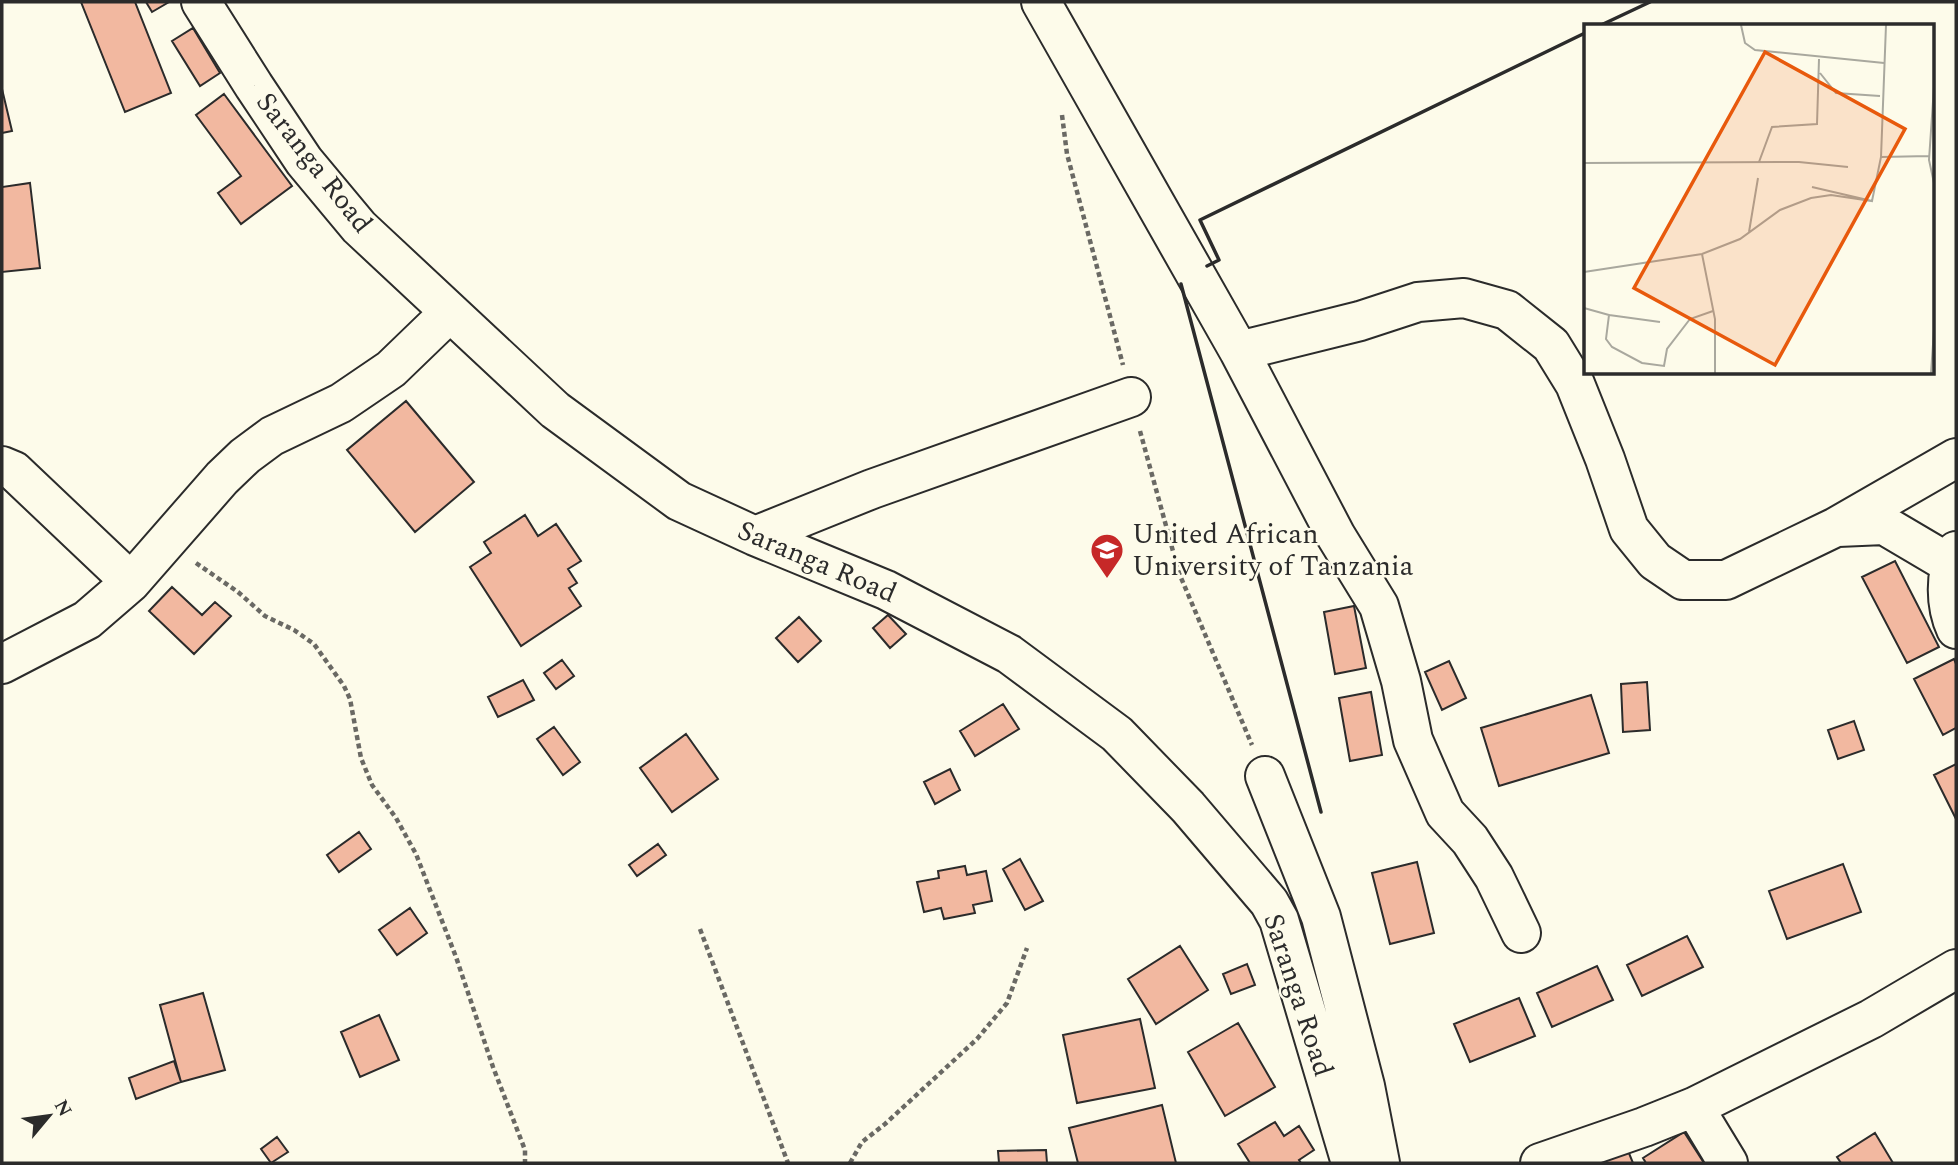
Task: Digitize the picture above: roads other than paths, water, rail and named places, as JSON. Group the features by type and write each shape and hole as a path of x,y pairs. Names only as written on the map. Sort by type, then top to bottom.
{"street":[{"name":"Saranga Road","path":"201,2 304,161 359,227 555,410 678,501 886,590 1009,654 1117,734 1179,798 1269,902 1279,920 1351,1163"},
{"path":"1041,2 1239,351 1336,536 1379,606 1401,681 1413,740 1445,813 1470,840 1494,877 1521,933"},
{"path":"1239,351 1360,321 1418,302 1464,298 1507,310 1551,345 1575,384 1629,529 1655,561 1682,580 1726,580 1836,527 1956,458"},
{"path":"2,664 87,620 131,582 222,478 245,456 272,436 341,403 391,369 449,313"},
{"path":"755,536 872,488 1131,397"},
{"path":"2,466 14,471 131,582"},
{"path":"1836,527 1884,525 1953,558 1948,595 1956,629"},
{"path":"1265,776 1321,917 1366,1086 1380,1163"},
{"path":"1540,1163 1694,1107 1871,1019 1956,969"},
{"path":"1694,1107 1728,1163"}],"place":[{"name":"United African University of Tanzania","path":"1107,580"}]}
